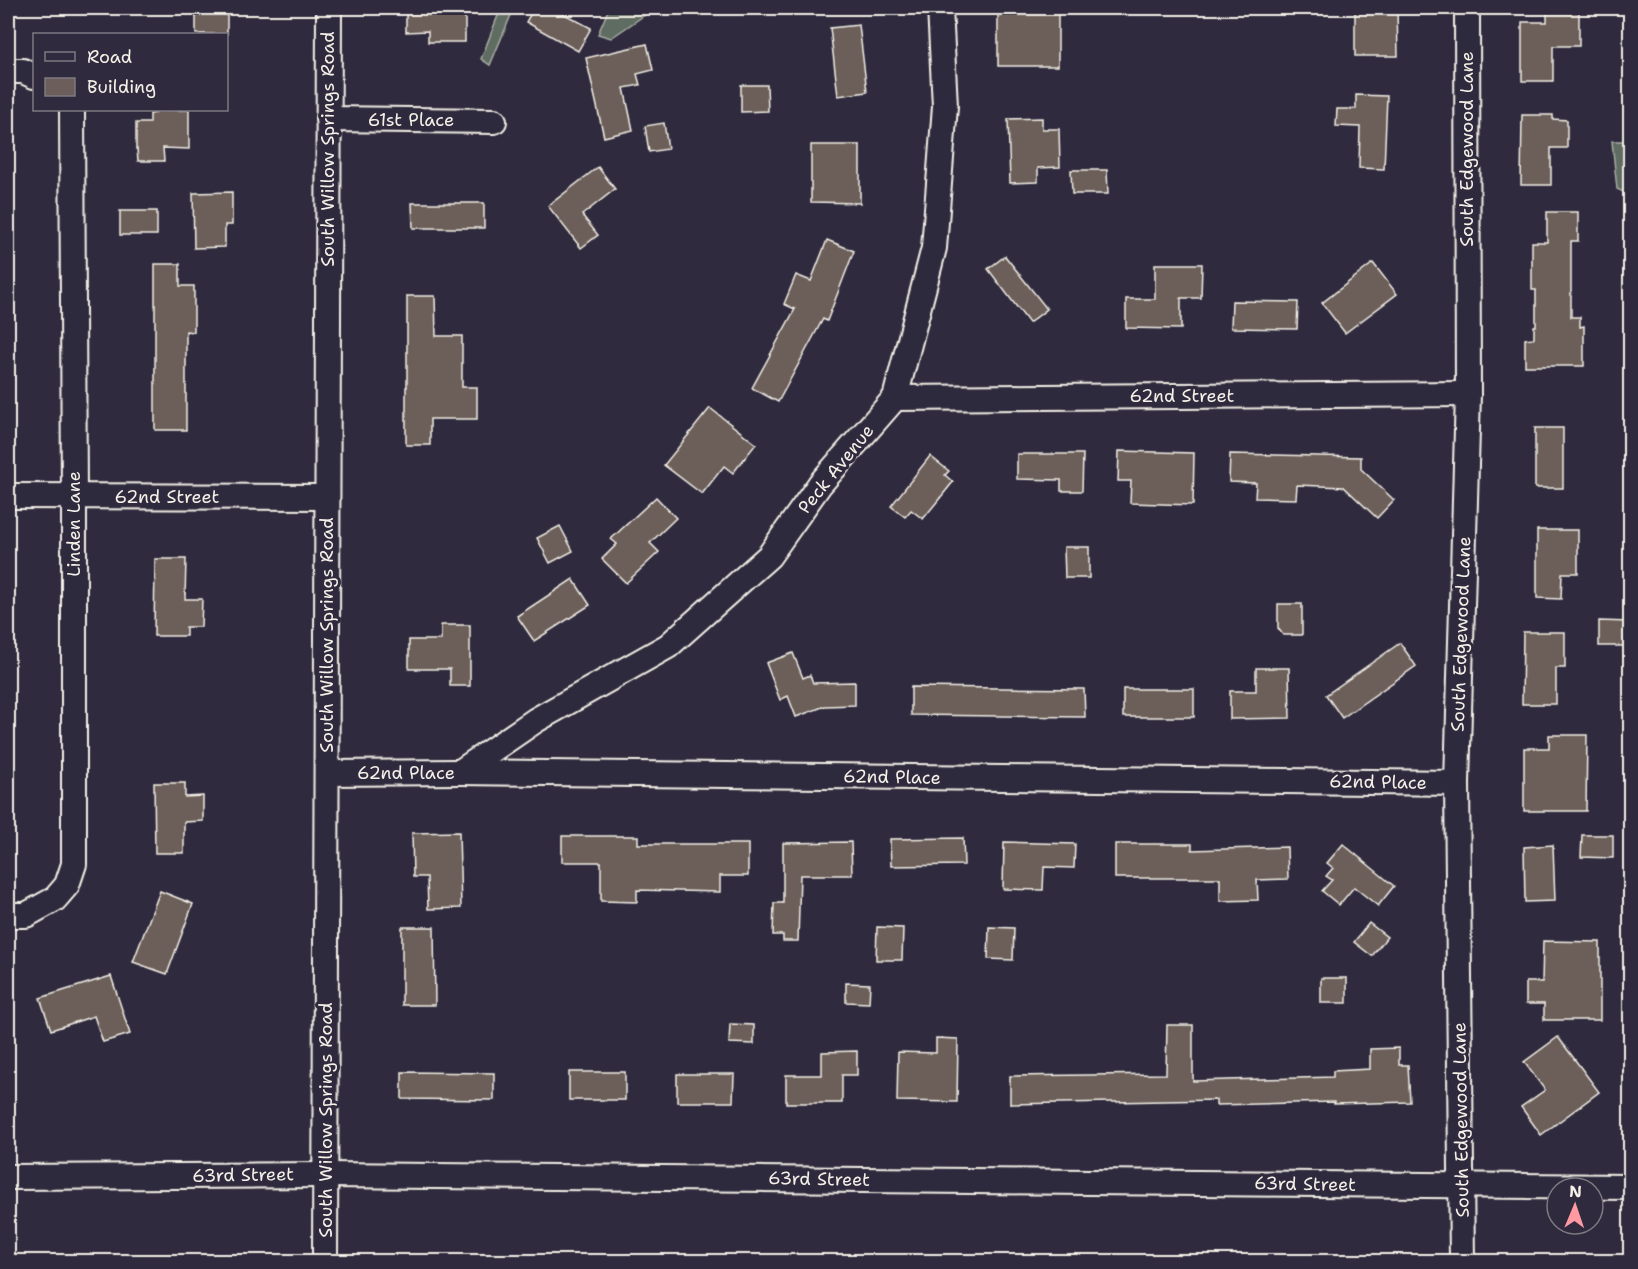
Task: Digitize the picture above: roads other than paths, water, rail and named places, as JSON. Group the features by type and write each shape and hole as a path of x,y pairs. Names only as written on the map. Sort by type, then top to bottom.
{"street":[{"name":"South Willow Springs Road","path":"326,1262 329,8"},
{"name":"Peck Avenue","path":"460,772 536,720 668,646 770,556 820,484 895,398 934,248 945,106 940,8"},
{"name":"South Edgewood Lane","path":"1462,1262 1457,783 1468,394 1467,8"},
{"path":"8,71 22,71 33,76"},
{"name":"Linden Lane","path":"17,915 55,899 67,885 74,864 72,111"},
{"name":"61st Place","path":"328,119 494,120"},
{"name":"62nd Street","path":"895,398 1468,394"},
{"name":"62nd Street","path":"8,495 327,497"},
{"name":"62nd Place","path":"327,773 460,772 1457,783"},
{"name":"63rd Street","path":"8,1177 326,1175 1630,1187"}]}
